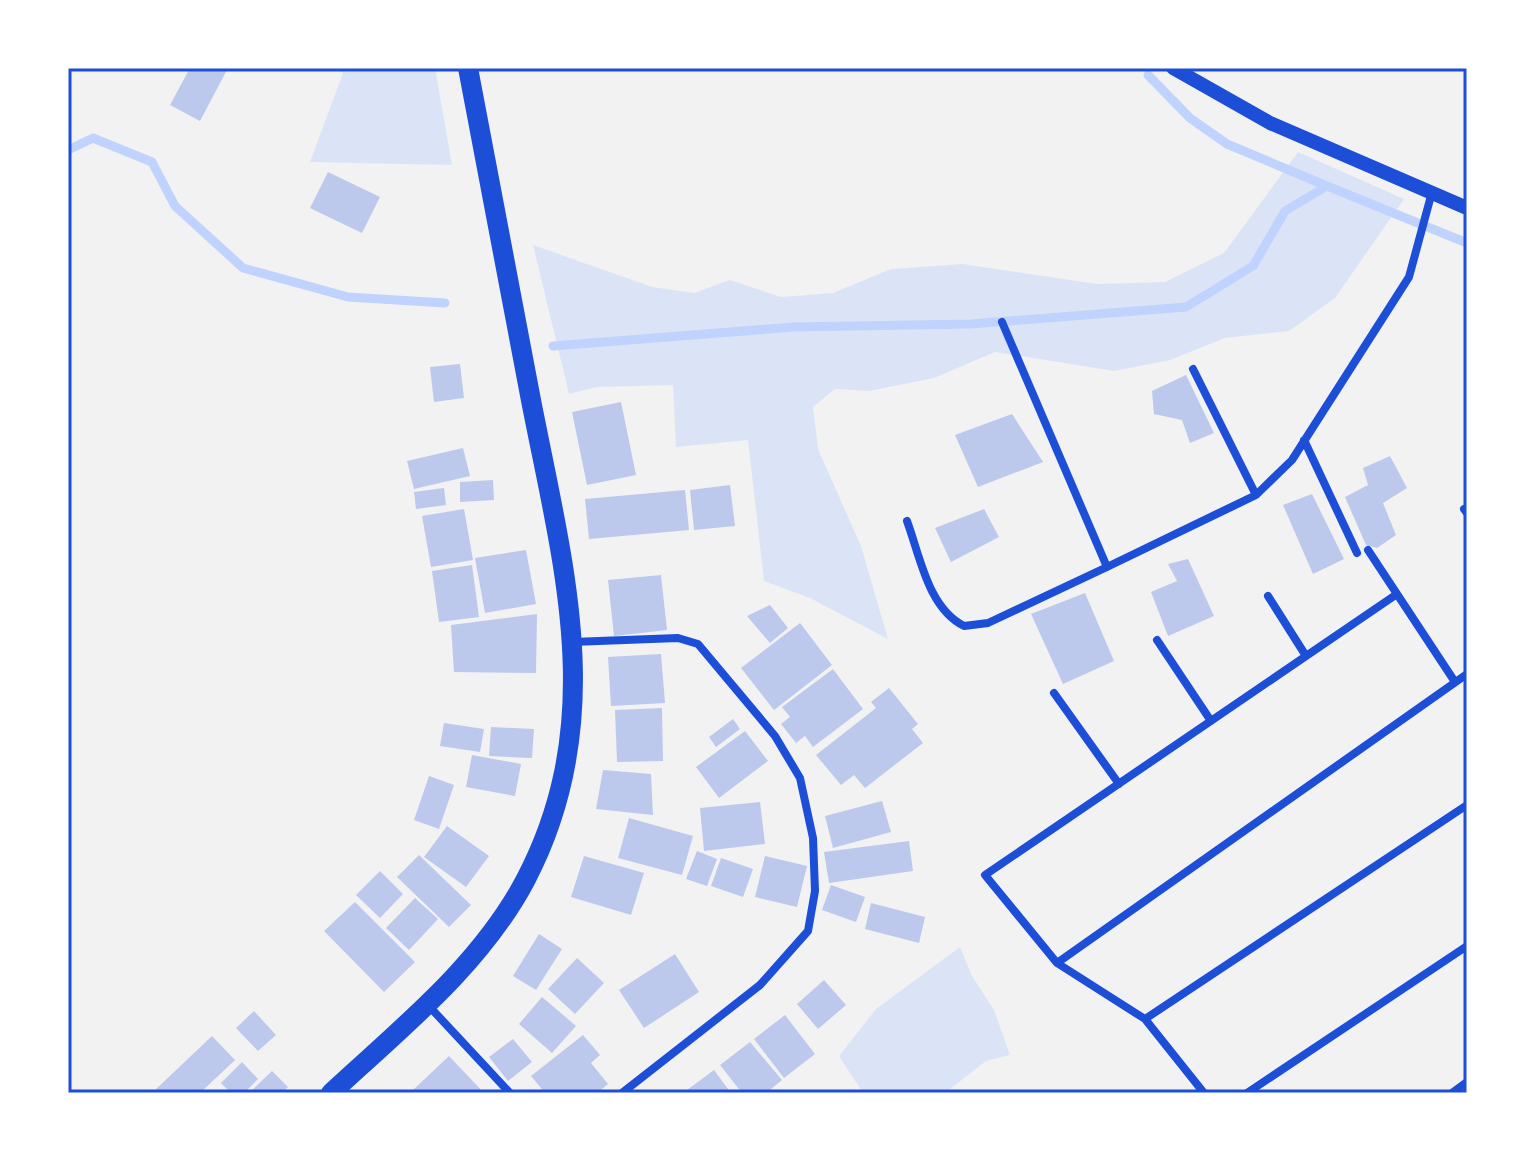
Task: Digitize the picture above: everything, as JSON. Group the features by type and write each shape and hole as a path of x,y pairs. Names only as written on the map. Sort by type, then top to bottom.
{"main road":[{"path":"331,1093 427,1004 471,957 508,909 543,842 559,795 570,740 572,642 566,567 468,68"}],"street":[{"path":"1173,68 1270,123 1430,199 1467,208"},
{"path":"907,521 935,598 953,620 964,626 988,623 1256,495 1292,460 1409,277 1421,245 1430,199"},
{"path":"1002,322 1107,567"},
{"path":"1193,369 1256,495"},
{"path":"1304,440 1357,553"},
{"path":"1368,550 1455,682"},
{"path":"1204,1093 1145,1019 1057,963 985,875 1397,594"},
{"path":"1268,596 1306,656"},
{"path":"572,642 678,638 698,644 775,736 800,778 813,838 815,891 808,931 760,985 622,1093"},
{"path":"1157,640 1211,721"},
{"path":"1057,963 1467,674"},
{"path":"1054,693 1119,784"},
{"path":"1145,1019 1467,805"},
{"path":"1247,1093 1467,946"},
{"path":"427,1004 510,1093"},
{"path":"1452,1093 1467,1082"}],"shaded area":[{"path":"335,68 435,68 452,165 310,162 343,73"},
{"path":"1298,152 1404,199 1335,298 1289,331 1225,338 1170,360 1114,371 995,352 934,378 869,391 835,389 813,407 818,449 861,546 888,639 810,598 764,581 748,440 676,447 673,385 597,387 569,394 533,245 652,287 694,293 730,280 781,297 833,293 891,269 963,264 1097,284 1165,282 1224,253"},
{"path":"960,947 972,976 994,1010 1010,1055 986,1061 945,1093 863,1093 839,1056 876,1009"}],"building":[{"path":"190,68 228,68 200,121 170,105"},
{"path":"328,172 380,197 362,233 310,208"},
{"path":"460,364 464,398 434,402 430,367"},
{"path":"1186,375 1214,433 1190,443 1182,420 1154,414 1152,391"},
{"path":"621,402 636,475 587,485 572,412"},
{"path":"1012,414 1043,462 978,487 955,435"},
{"path":"463,448 470,476 414,489 407,461"},
{"path":"1390,456 1407,488 1383,503 1396,535 1377,548 1366,545 1345,497 1368,485 1363,468"},
{"path":"493,480 494,500 460,502 460,482"},
{"path":"730,485 735,526 694,530 690,490"},
{"path":"444,488 446,505 416,509 414,492"},
{"path":"685,490 689,530 589,539 585,499"},
{"path":"1312,494 1344,559 1313,574 1283,505"},
{"path":"464,509 473,560 431,567 422,516"},
{"path":"984,509 999,537 951,562 935,528"},
{"path":"526,550 536,604 485,613 475,558"},
{"path":"1188,559 1214,616 1168,636 1151,592 1177,581 1168,564"},
{"path":"472,565 479,617 439,622 432,571"},
{"path":"661,575 667,630 614,636 608,580"},
{"path":"1085,593 1114,661 1063,684 1031,614"},
{"path":"770,605 788,628 770,643 747,616"},
{"path":"537,614 536,673 454,672 451,625"},
{"path":"800,623 832,665 774,710 741,668"},
{"path":"661,654 665,703 611,706 608,657"},
{"path":"833,669 863,709 813,747 805,736 796,743 781,724 790,717 782,707"},
{"path":"889,688 918,724 912,729 923,743 865,788 854,775 841,785 816,755 876,708 871,702"},
{"path":"662,708 663,761 617,762 615,710"},
{"path":"733,719 740,729 716,747 709,737"},
{"path":"444,723 484,729 480,752 440,746"},
{"path":"491,727 534,729 532,758 489,756"},
{"path":"745,731 768,761 719,798 696,767"},
{"path":"472,755 521,764 515,796 466,787"},
{"path":"603,770 651,774 653,815 596,809"},
{"path":"429,776 454,785 439,829 414,820"},
{"path":"882,801 891,832 833,848 825,816"},
{"path":"760,802 765,844 704,851 700,808"},
{"path":"629,818 693,836 682,875 618,858"},
{"path":"447,826 489,856 466,887 424,857"},
{"path":"909,841 913,871 829,883 824,852"},
{"path":"697,851 717,859 707,886 686,879"},
{"path":"419,855 471,905 449,927 397,877"},
{"path":"584,856 644,873 631,915 571,897"},
{"path":"765,856 807,866 797,907 755,897"},
{"path":"721,858 753,869 743,897 711,886"},
{"path":"380,871 403,894 380,918 356,895"},
{"path":"831,885 865,897 856,922 822,910"},
{"path":"415,898 438,919 409,950 386,928"},
{"path":"355,902 415,962 384,992 324,931"},
{"path":"871,903 925,917 919,943 865,929"},
{"path":"539,934 562,949 536,990 513,976"},
{"path":"675,954 699,992 644,1028 619,990"},
{"path":"577,958 604,983 575,1014 548,989"},
{"path":"824,980 846,1005 818,1029 797,1004"},
{"path":"542,997 576,1026 552,1053 519,1024"},
{"path":"254,1011 276,1035 258,1051 236,1028"},
{"path":"785,1015 815,1054 784,1078 754,1039"},
{"path":"583,1035 600,1055 591,1063 608,1084 597,1093 545,1093 531,1076"},
{"path":"212,1036 235,1060 200,1093 154,1091"},
{"path":"513,1039 532,1062 508,1081 489,1057"},
{"path":"750,1042 782,1080 766,1093 742,1093 720,1065"},
{"path":"449,1056 484,1093 416,1093 413,1090"},
{"path":"242,1062 258,1079 244,1093 231,1093 221,1083"},
{"path":"714,1070 731,1093 683,1093"},
{"path":"272,1071 288,1087 282,1093 249,1093"}],"waterway":[{"path":"1148,75 1190,118 1227,144 1327,186"},
{"path":"68,150 93,138 152,162 175,206 243,268 348,297 445,303"},
{"path":"553,346 794,327 971,324 1186,307 1253,266 1285,211 1327,186 1467,243"}]}
